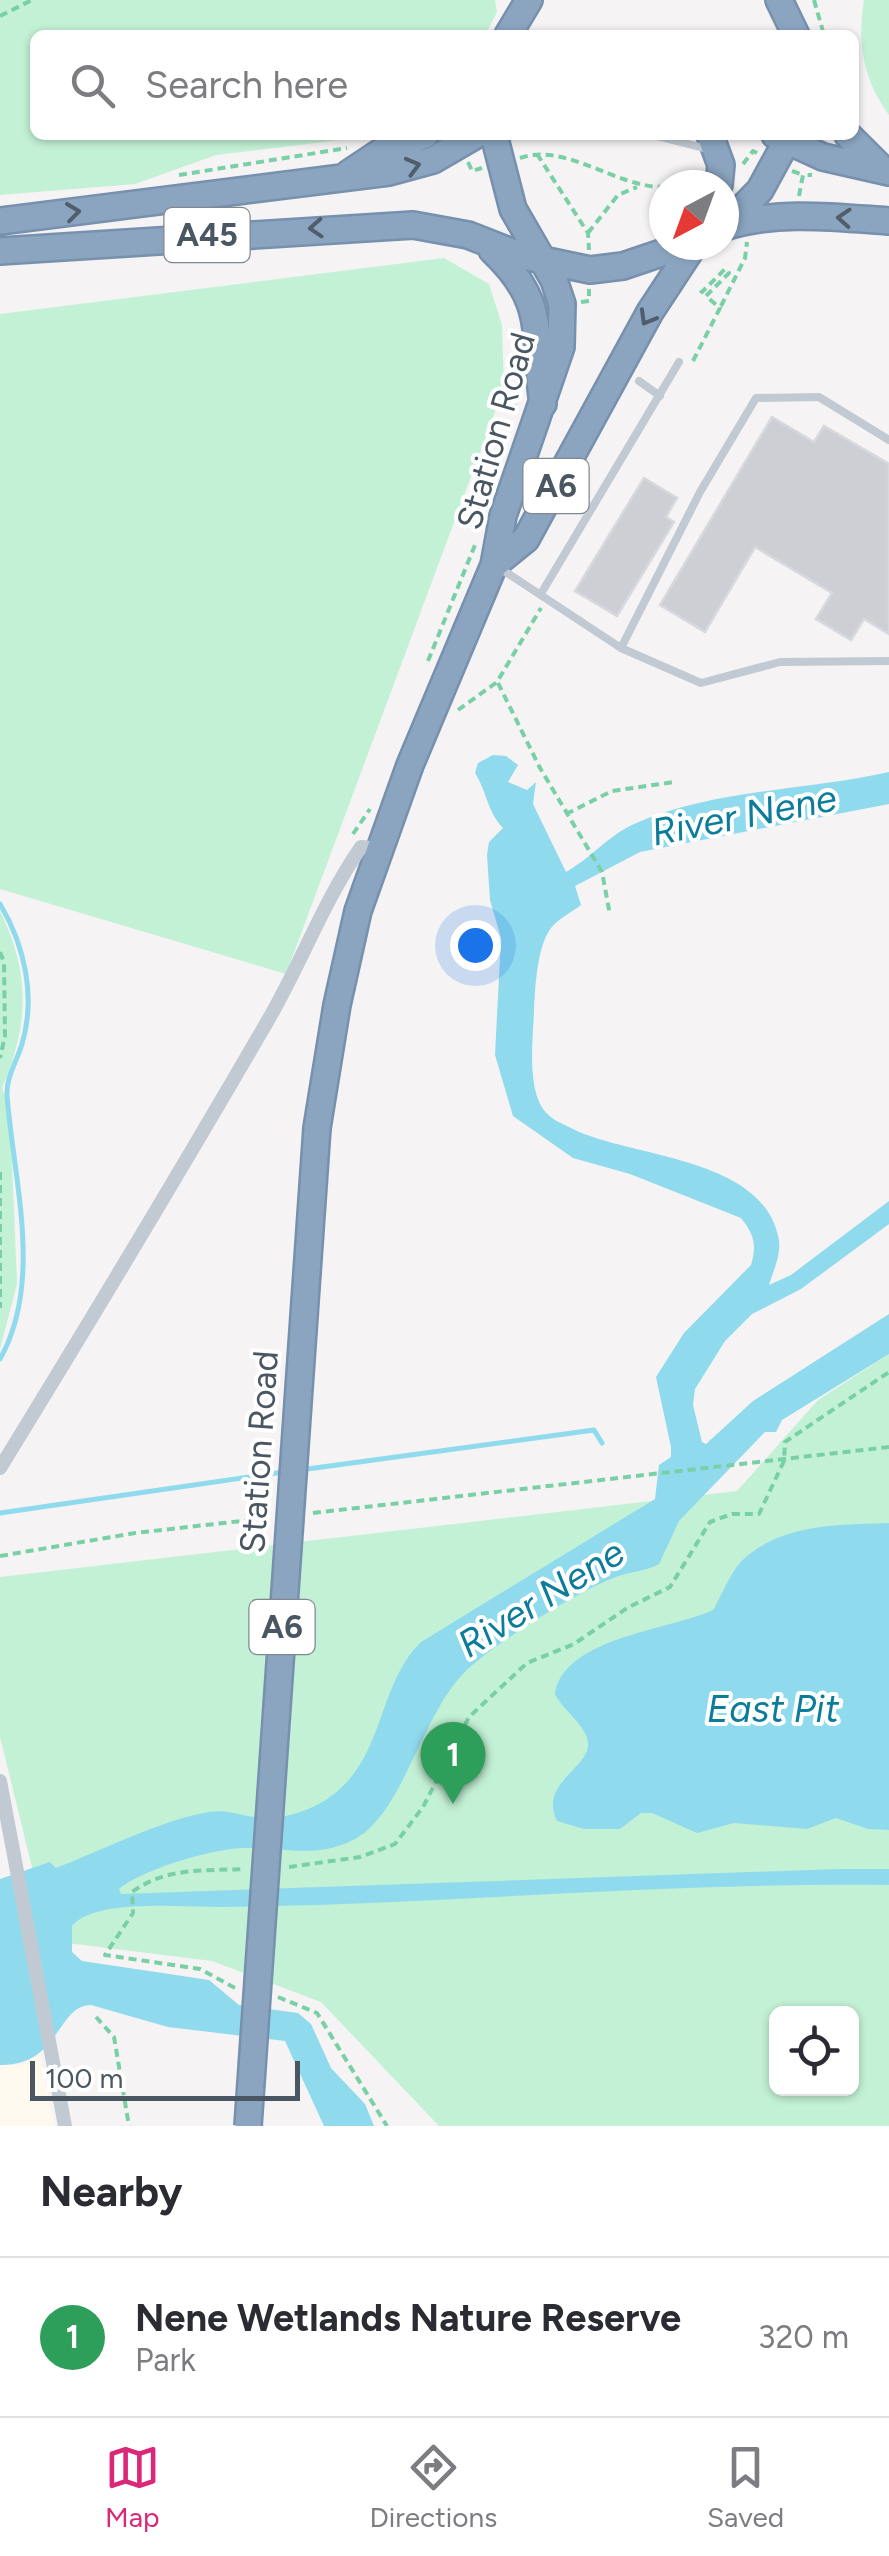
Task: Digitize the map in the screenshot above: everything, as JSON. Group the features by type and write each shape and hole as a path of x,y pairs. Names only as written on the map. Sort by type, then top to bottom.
{"highway":[{"path":"507,30 508,0"},
{"path":"510,30 529,0"},
{"path":"779,0 794,30"},
{"name":"A45","path":"344,176 381,152 412,140"},
{"name":"A45","path":"0,221 416,166 466,140"},
{"name":"Station Road","path":"248,2126 317,1128 337,1005 358,911 380,849 447,672 494,565 503,516 556,373 564,317 554,280 513,209 495,140"},
{"path":"853,140 888,172"},
{"path":"739,212 760,190 778,142 888,172"},
{"path":"713,143 719,170"},
{"path":"739,223 799,215 889,222"},
{"name":"A45","path":"0,250 369,224 413,225 479,238 542,261"},
{"name":"A6","path":"479,238 520,276 532,302 542,404"},
{"path":"542,261 590,270 623,266 649,257"},
{"name":"Station Road","path":"494,565 526,539 650,312 684,260"}],"street":[{"path":"0,1468 153,1219 291,980 342,874 361,847 380,849"},
{"path":"0,1781 65,2126"}],"lane":[{"path":"542,592 679,362"},
{"path":"640,381 660,396"},
{"path":"621,648 700,492 756,398 819,398 889,440"},
{"path":"494,565 542,592 621,648 701,683 780,662 889,661"}],"path":[{"path":"0,16 32,0"},
{"path":"814,0 823,30"},
{"path":"730,170 753,151 778,142"},
{"path":"522,157 537,154 586,164 637,188"},
{"path":"537,154 588,233 589,250"},
{"path":"469,164 472,171 483,168"},
{"path":"794,172 802,175"},
{"path":"588,233 618,196 649,188"},
{"path":"720,308 748,246"},
{"path":"698,287 702,292 725,269 729,273 706,296"},
{"path":"582,302 589,301 590,289"},
{"path":"512,423 520,376"},
{"path":"427,668 475,544"},
{"path":"497,682 566,814 602,872 610,916"},
{"path":"566,814 612,791 674,782"},
{"path":"0,952 4,962 5,1036 0,1058"},
{"path":"0,1172 0,1308"},
{"path":"276,1868 360,1857 395,1844 423,1808 469,1717 526,1663 574,1644 626,1608 670,1587 710,1522 732,1514 760,1514 784,1461 785,1442 889,1372"},
{"path":"313,1513 889,1447"},
{"path":"0,1556 135,1533 273,1518"},
{"path":"105,1955 134,1913 132,1892 171,1872 257,1869"},
{"path":"96,2018 114,2037 129,2126"}],"shaded area":[{"path":"40,2055 55,2126 0,2126 0,2065 19,2065"}],"green space":[{"path":"0,0 495,0 497,12 488,30 30,30 30,140 340,140 216,155 135,184 0,195"},
{"path":"864,0 889,0 889,115 873,88 864,60"},
{"path":"444,258 489,284 502,325 504,388 286,974 0,889 0,314"},
{"path":"0,911 17,957 23,1000 17,1042 2,1088 10,1112 17,1284 0,1349"},
{"path":"889,1354 889,2126 439,2126 321,2002 212,1961 43,1940 33,1871 0,1737 0,1577 737,1491 818,1400"}],"water":[{"name":"River Nene","path":"493,755 506,756 518,765 508,782 527,790 536,782 533,804 566,872 625,829 664,812 727,797 889,772 889,804 640,852 575,886 581,905 551,928 540,956 532,1062 538,1099 546,1113 558,1121 600,1139 694,1164 750,1192 769,1213 779,1241 769,1285 791,1275 889,1201 889,1224 801,1289 752,1314 725,1341 695,1389 693,1405 702,1442 706,1444 753,1401 889,1314 889,1354 782,1420 776,1432 765,1432 679,1521 659,1564 616,1577 580,1594 476,1662 448,1693 398,1790 369,1829 351,1841 325,1849 247,1848 199,1856 144,1874 119,1889 121,1894 838,1869 889,1869 889,1885 723,1887 309,1905 144,1906 101,1911 72,1926 72,1952 82,1961 209,1980 239,2005 298,2013 311,2024 331,2068 365,2104 374,2126 324,2126 285,2041 168,2027 91,2005 71,2015 35,2056 20,2063 0,2065 0,1879 50,1862 56,1868 191,1816 221,1811 279,1817 315,1806 336,1792 358,1768 398,1675 421,1642 655,1499 659,1465 671,1457 656,1377 684,1333 751,1265 753,1240 741,1218 630,1174 573,1158 513,1116 495,1055 501,938 490,900 487,855 489,842 503,828 475,773 478,763"},
{"name":"East Pit","path":"889,1523 889,1830 868,1829 836,1818 807,1829 734,1823 697,1833 652,1813 641,1813 620,1829 584,1829 557,1821 555,1795 588,1748 585,1732 555,1694 562,1675 578,1660 622,1638 713,1610 741,1562 778,1538 814,1528"}],"building":[{"path":"772,417 814,442 824,426 889,464 889,634 864,619 851,640 816,619 832,593 755,547 705,632 660,605"},
{"path":"644,478 677,498 666,517 674,522 617,616 575,591"}],"waterway":[{"path":"0,904 22,954 28,990 26,1026 7,1088 22,1229 21,1297 0,1359"},
{"path":"300,1470 594,1430 602,1443"},
{"path":"0,1513 284,1472"}],"place":[{"name":"Nene Wetlands Nature Reserve","path":"453,1804"}]}
